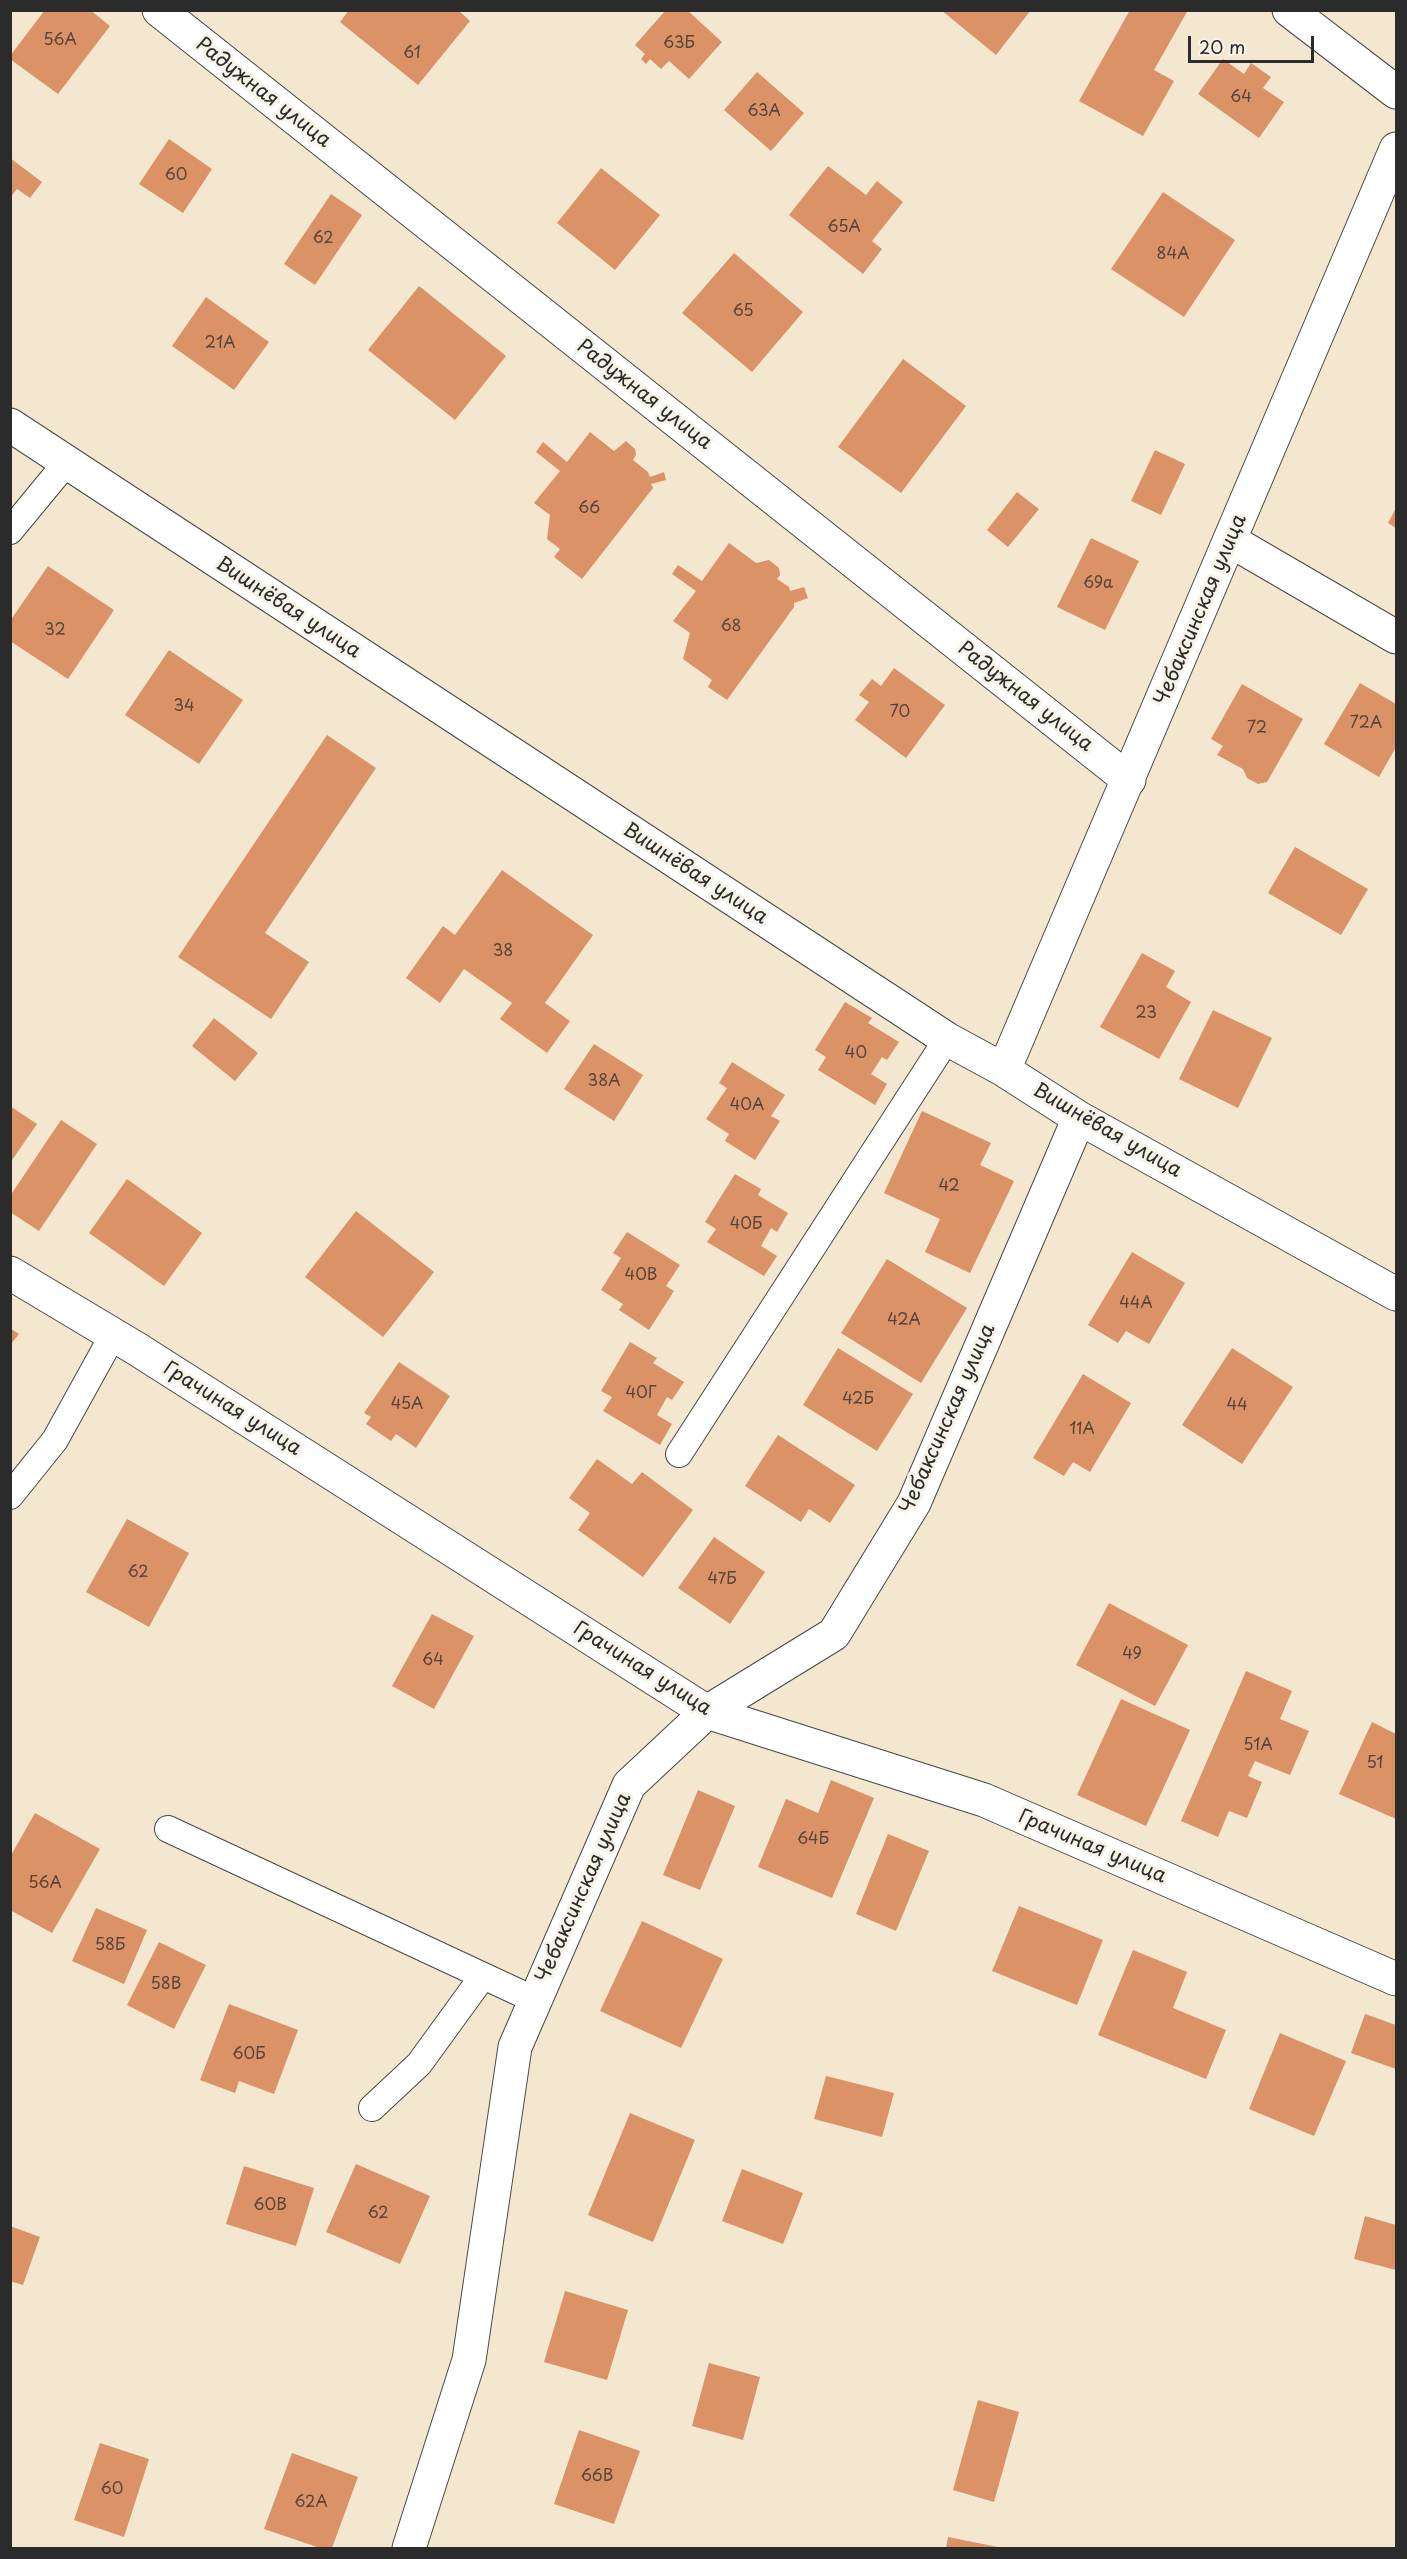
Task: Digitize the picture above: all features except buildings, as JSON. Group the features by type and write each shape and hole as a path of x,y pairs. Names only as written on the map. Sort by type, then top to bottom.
{"street":[{"name":"Радужная улица","path":"159,10 1130,780"},
{"path":"1289,10 1396,92"},
{"name":"Чебаксинская улица","path":"1004,1070 1130,780 1396,149"},
{"name":"Вишнёвая улица","path":"10,425 947,1039 1004,1070 1078,1118 1396,1294"},
{"path":"1231,541 1396,638"},
{"name":"Чебаксинская улица","path":"409,2548 469,2360 515,2047 629,1785 707,1712 834,1634 914,1503 1078,1118"},
{"name":"Грачиная улица","path":"10,1273 113,1335 707,1712 984,1800 1396,1979"}],"lane":[{"path":"10,531 67,462"},
{"path":"679,1454 947,1039"},
{"path":"10,1496 55,1440 113,1335"},
{"path":"168,1829 535,2000"},
{"path":"372,2108 419,2064 483,1976"}]}
